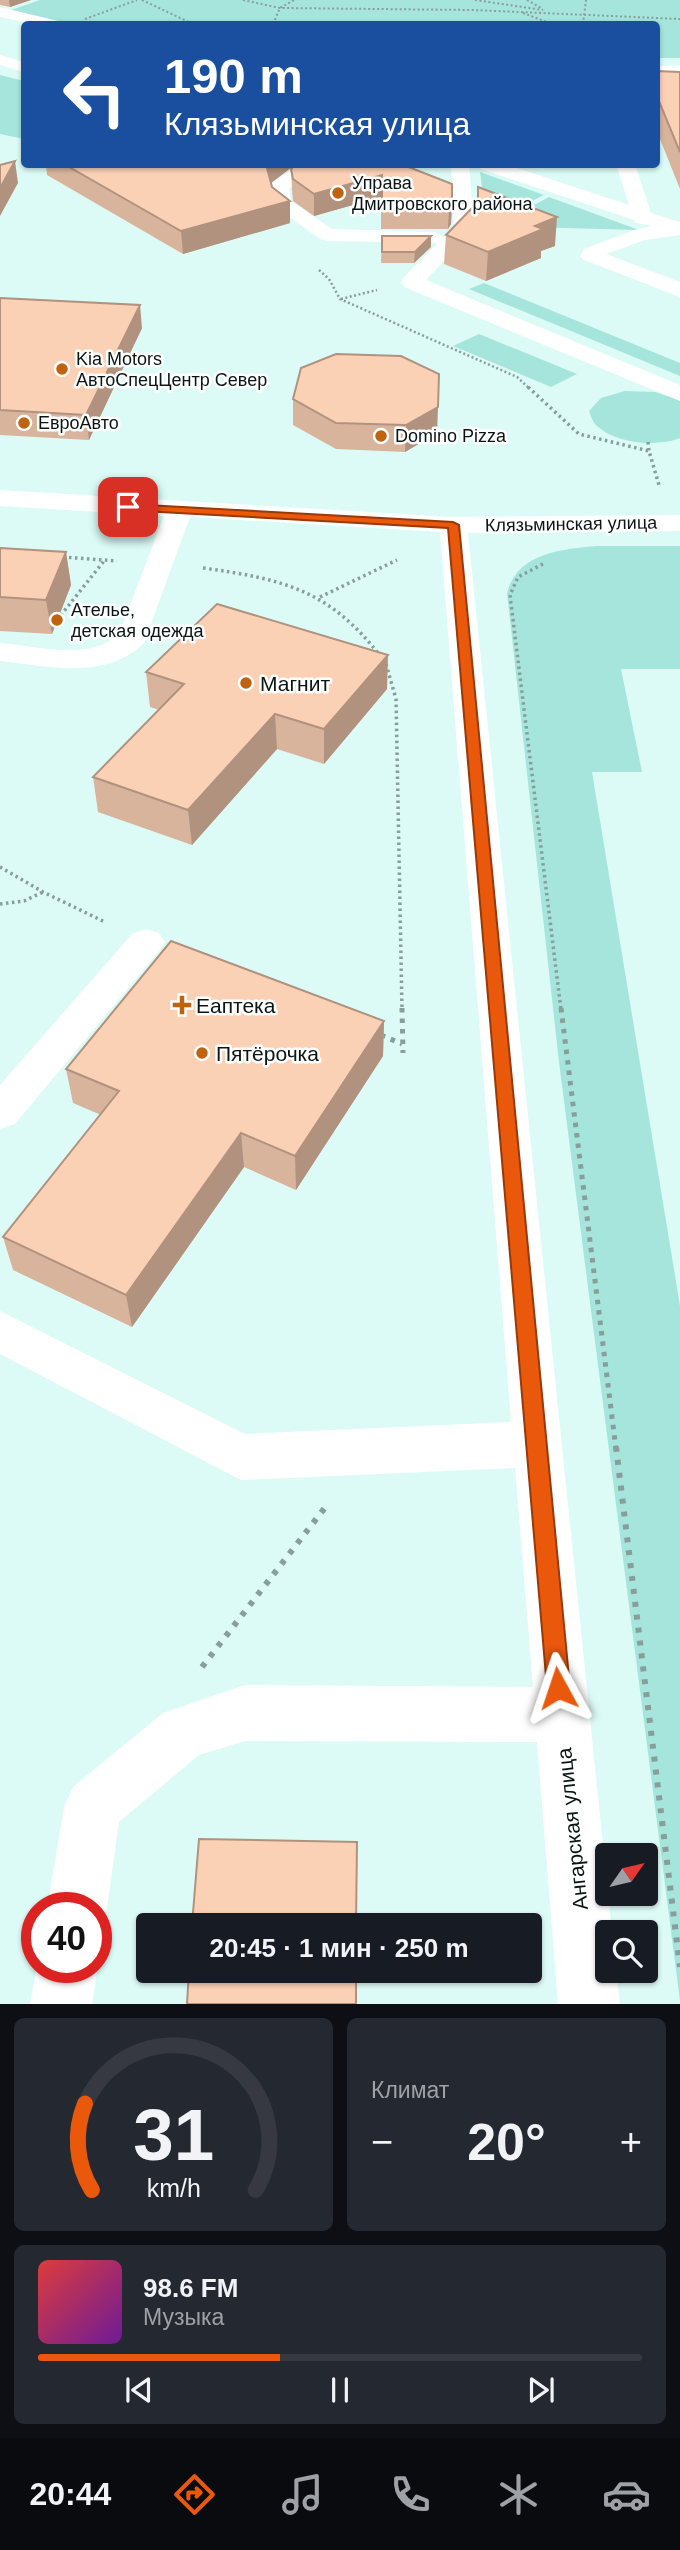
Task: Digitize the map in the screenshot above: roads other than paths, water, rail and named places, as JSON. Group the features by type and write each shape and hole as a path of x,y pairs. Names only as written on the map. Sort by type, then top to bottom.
{"street":[{"path":"0,12 39,21"},
{"path":"0,60 21,66"},
{"path":"660,71 680,70"},
{"path":"307,168 282,183 279,187 280,200 319,232 337,237 453,239"},
{"path":"460,168 464,225 412,282 680,394"},
{"path":"496,168 679,229"},
{"path":"626,168 643,219"},
{"path":"679,229 641,234 591,253 680,290"},
{"name":"Клязьминская улица","path":"0,498 179,511 453,525 680,523"},
{"path":"0,652 84,658 105,656 127,643 138,623 179,511"},
{"name":"Ангарская улица","path":"453,525 589,2004"},
{"path":"0,1113 146,942"},
{"path":"0,1331 241,1457 536,1444"},
{"path":"80,1892 93,1807 183,1733 245,1713 561,1715"},
{"path":"61,2004 64,1983"}],"place":[{"name":"Управа Дмитровского района","path":"338,193"},
{"name":"Kia Motors АвтоСпецЦентр Север","path":"62,369"},
{"name":"ЕвроАвто","path":"24,423"},
{"name":"Domino Pizza","path":"381,436"},
{"name":"Ателье, детская одежда","path":"57,620"},
{"name":"Магнит","path":"246,683"},
{"name":"Еаптека","path":"182,1005"},
{"name":"Пятёрочка","path":"202,1053"}]}
